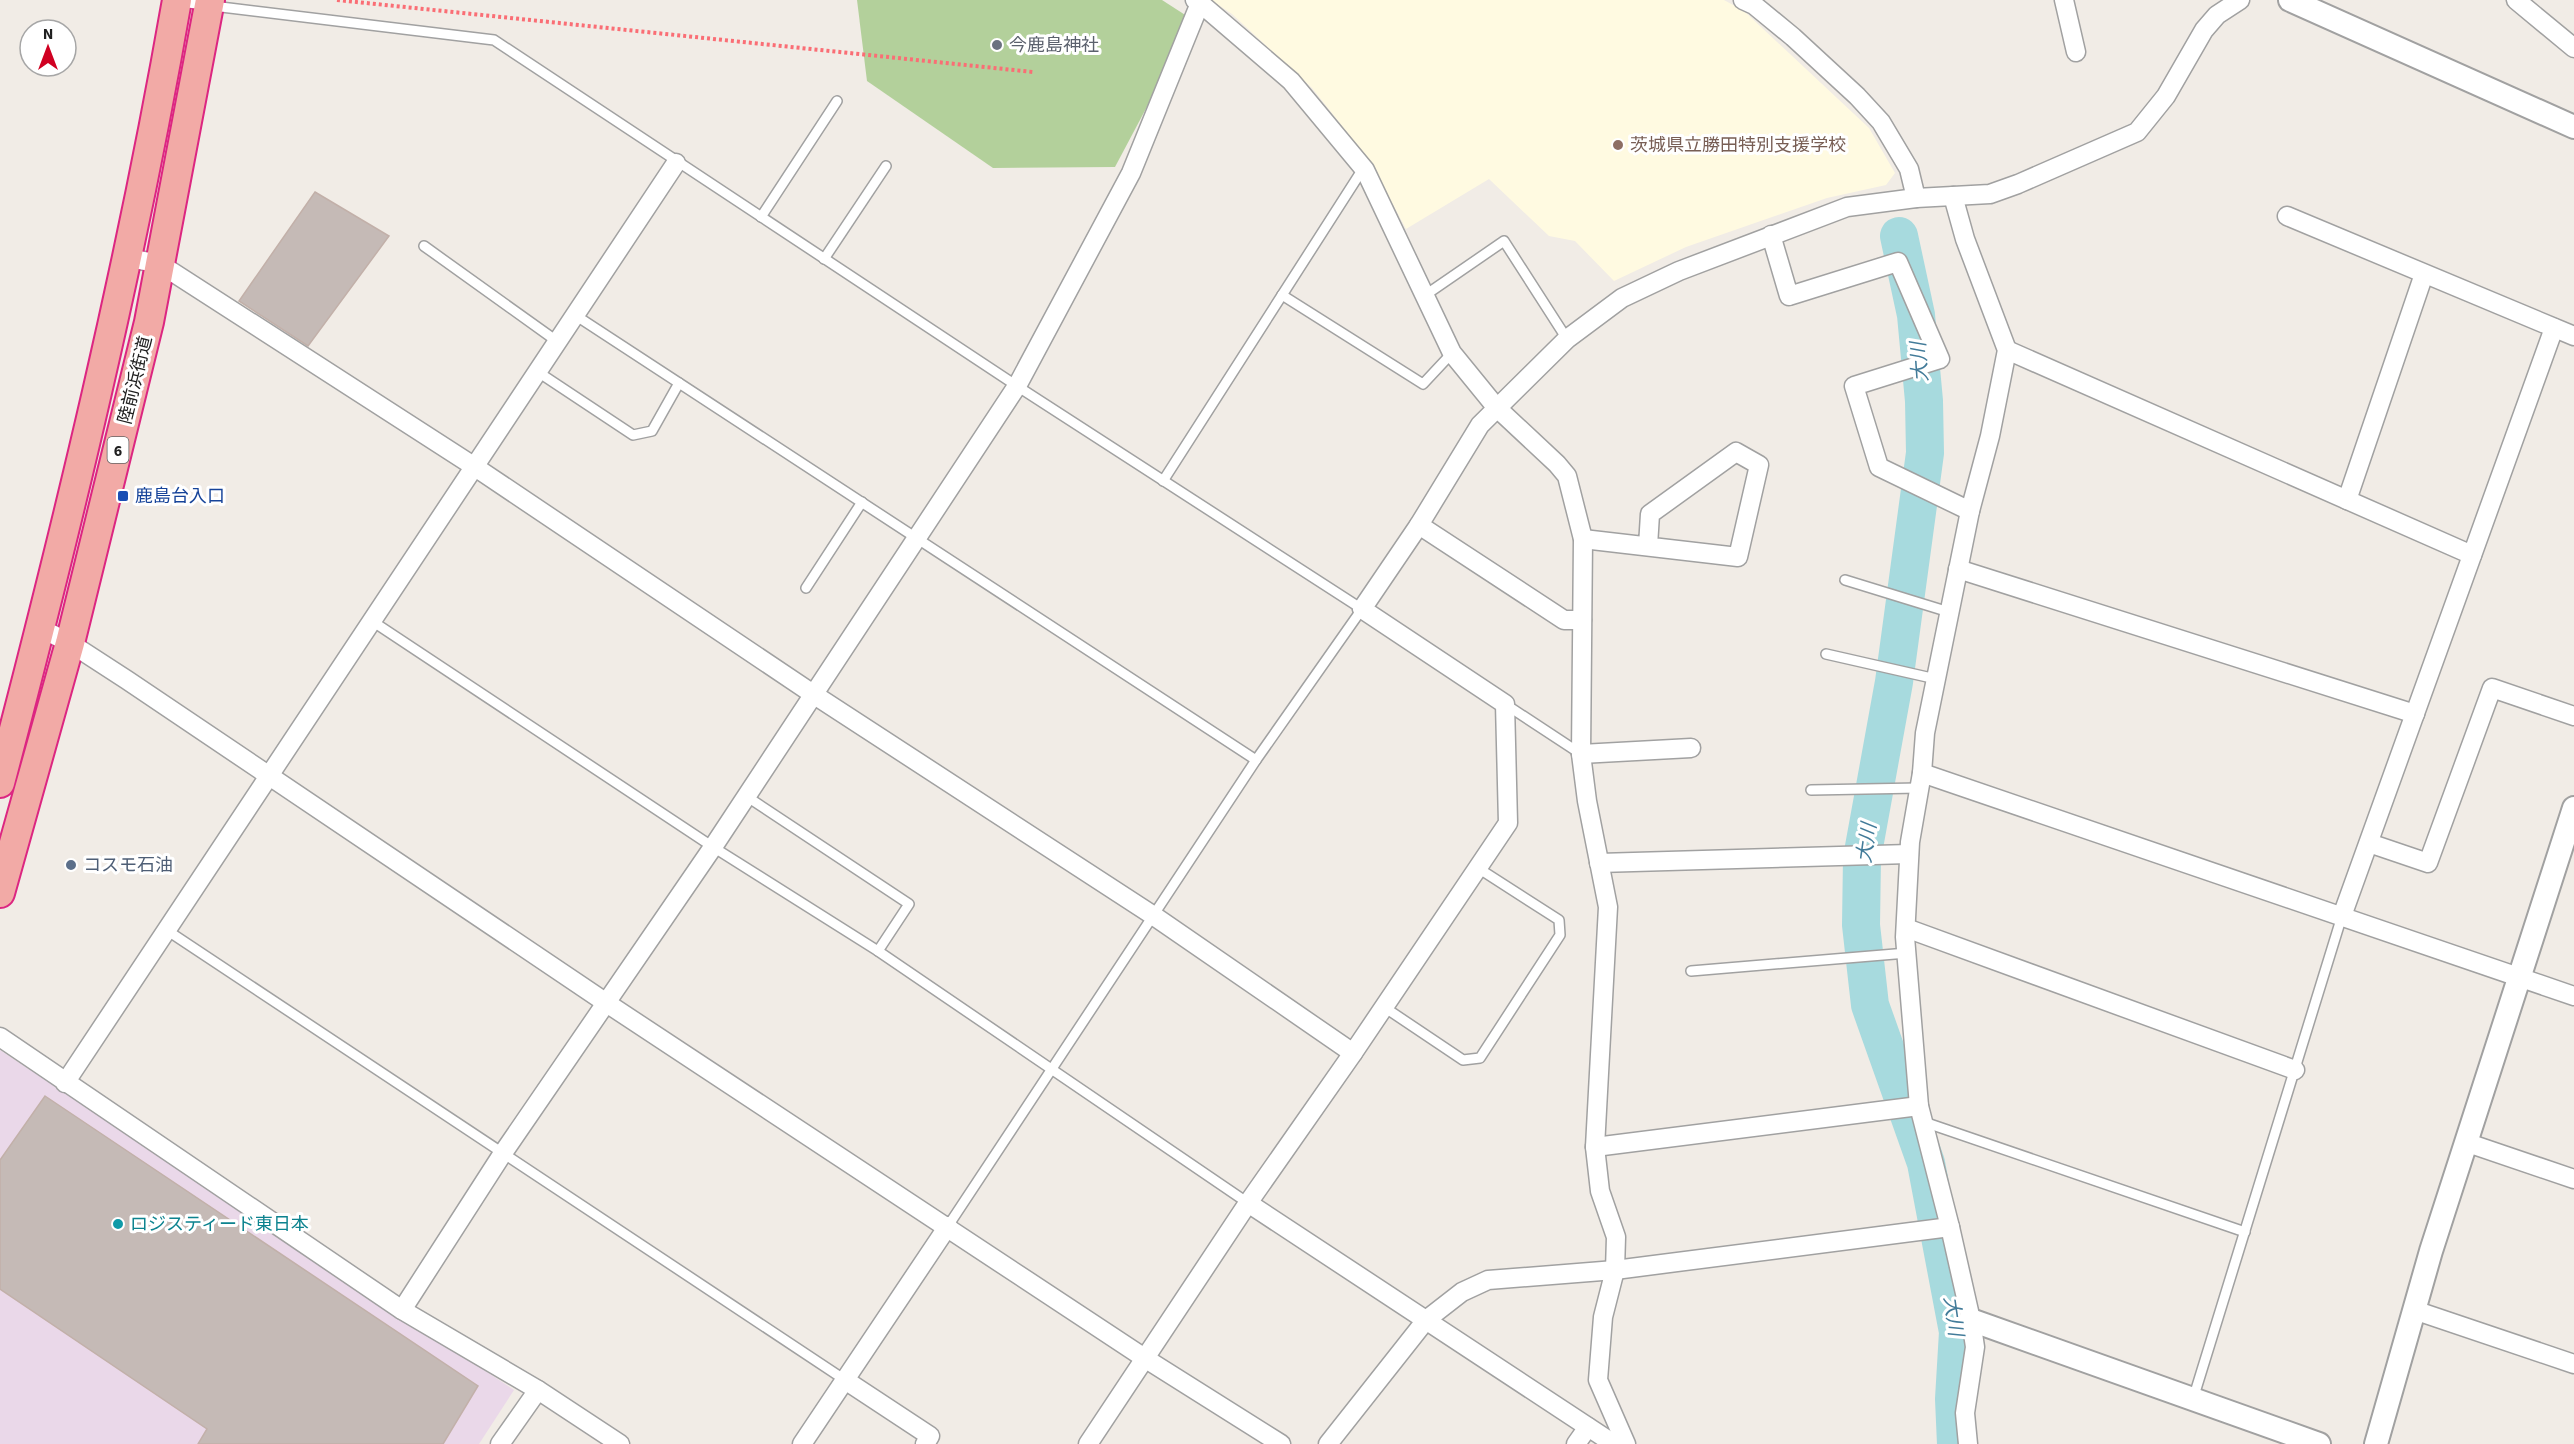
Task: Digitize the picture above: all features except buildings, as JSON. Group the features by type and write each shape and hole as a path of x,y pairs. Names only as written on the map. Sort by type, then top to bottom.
{"highway":[{"name":"陸前浜街道","path":"0,783 40,628 129,258 177,1"},
{"name":"陸前浜街道","path":"0,893 70,643 146,334 210,3"}],"street":[{"path":"1743,0 1754,5 1793,37 1857,96 1881,122 1909,169 1916,198"},
{"path":"2064,0 2076,52"},
{"path":"1088,1444 1248,1203 1353,1053 1508,823 1505,704 1362,609 1419,525 1480,425 1567,339 1622,298 1679,271 1847,207 1916,198 1990,194 2137,132 2166,96 2204,30 2217,15 2240,0"},
{"path":"2290,0 2574,127"},
{"path":"2516,0 2574,48"},
{"path":"402,1310 503,1153 713,847 1017,386 1131,173 1198,2 1291,81 1365,170 1452,353 1496,407 1557,464 1567,477 1583,538 1581,754 1587,801 1608,907 1595,1148 1600,1191 1616,1237 1615,1270 1603,1317 1598,1380 1625,1444"},
{"path":"65,1083 165,929 676,163"},
{"path":"1953,196 1965,239 2007,350 1990,436 1970,511 1925,733 1909,854 1906,928 1921,1114 1971,1320 1974,1347 1965,1413 1968,1444"},
{"path":"2287,216 2574,336"},
{"path":"1771,236 1789,296 1898,262 1940,358 1854,386 1879,467 1970,511"},
{"path":"129,258 160,264 475,467 813,694 1154,916 1353,1053"},
{"path":"2347,500 2424,274"},
{"path":"2342,916 2554,328"},
{"path":"2007,350 2472,555"},
{"path":"1583,538 1648,546 1738,557 1759,465 1736,452 1650,514 1648,546"},
{"path":"1419,525 1564,620 1582,620"},
{"path":"1958,568 2415,714"},
{"path":"40,628 70,643 605,1002 948,1226 1146,1359 1281,1444"},
{"path":"2369,843 2428,863 2492,688 2574,716"},
{"path":"1581,754 1691,748"},
{"path":"1920,780 2342,916 2574,996"},
{"path":"2376,1444 2414,1310 2466,1142 2574,808"},
{"path":"1599,863 1909,854"},
{"path":"1906,928 2295,1070"},
{"path":"0,1037 402,1310 538,1390 620,1444"},
{"path":"1595,1148 1921,1114"},
{"path":"2466,1142 2574,1179"},
{"path":"1248,1203 1614,1444"},
{"path":"802,1444 948,1226"},
{"path":"1328,1444 1426,1320 1462,1292 1488,1280 1615,1270 1950,1227"},
{"path":"2414,1310 2574,1364"},
{"path":"1971,1320 2319,1444"},
{"path":"845,1380 930,1440"},
{"path":"500,1444 538,1390"},
{"path":"1576,1444 1588,1427"}],"lane":[{"path":"177,1 210,3 494,40 676,163 1362,609 1256,760 948,1226"},
{"path":"761,217 837,101"},
{"path":"824,259 886,166"},
{"path":"1163,481 1359,175 1365,170"},
{"path":"1424,296 1504,241 1567,339"},
{"path":"424,246 558,342"},
{"path":"1282,296 1423,384 1452,353"},
{"path":"575,315 862,502 914,539 1256,760"},
{"path":"538,372 633,435 651,431 679,383"},
{"path":"806,588 862,502"},
{"path":"1845,580 1949,612"},
{"path":"372,621 713,847 878,951 1248,1203"},
{"path":"1826,654 1936,679"},
{"path":"1505,704 1581,754"},
{"path":"1811,790 1920,780"},
{"path":"746,796 909,904 878,951"},
{"path":"1384,1007 1463,1060 1480,1058 1560,935 1559,920 1478,867"},
{"path":"2193,1401 2342,916"},
{"path":"165,929 845,1380"},
{"path":"1690,971 1907,953"},
{"path":"1921,1114 2245,1232"}],"path":[{"path":"337,0 1033,72"}],"shaded area":[{"name":"茨城県立勝田特別支援学校","path":"1211,0 1724,0 1744,11 1869,128 1895,173 1886,185 1827,198 1686,247 1614,281 1575,241 1549,236 1489,179 1406,229 1370,161 1312,88 1232,14"},
{"name":"ロジスティード東日本","path":"0,1050 514,1390 479,1444 0,1444"}],"green space":[{"path":"857,0 1162,0 1193,20 1115,167 993,168 867,81"}],"waterway":[{"name":"大川","path":"1899,236 1916,315 1924,401 1925,453 1894,682 1862,858 1861,925 1870,1005 1926,1163 1958,1332 1954,1399 1956,1444"}],"place":[{"name":"今鹿島神社","path":"997,45"},
{"name":"茨城県立勝田特別支援学校","path":"1618,145"},
{"name":"鹿島台入口","path":"123,496"},
{"name":"コスモ石油","path":"71,865"},
{"name":"ロジスティード東日本","path":"118,1224"}]}
